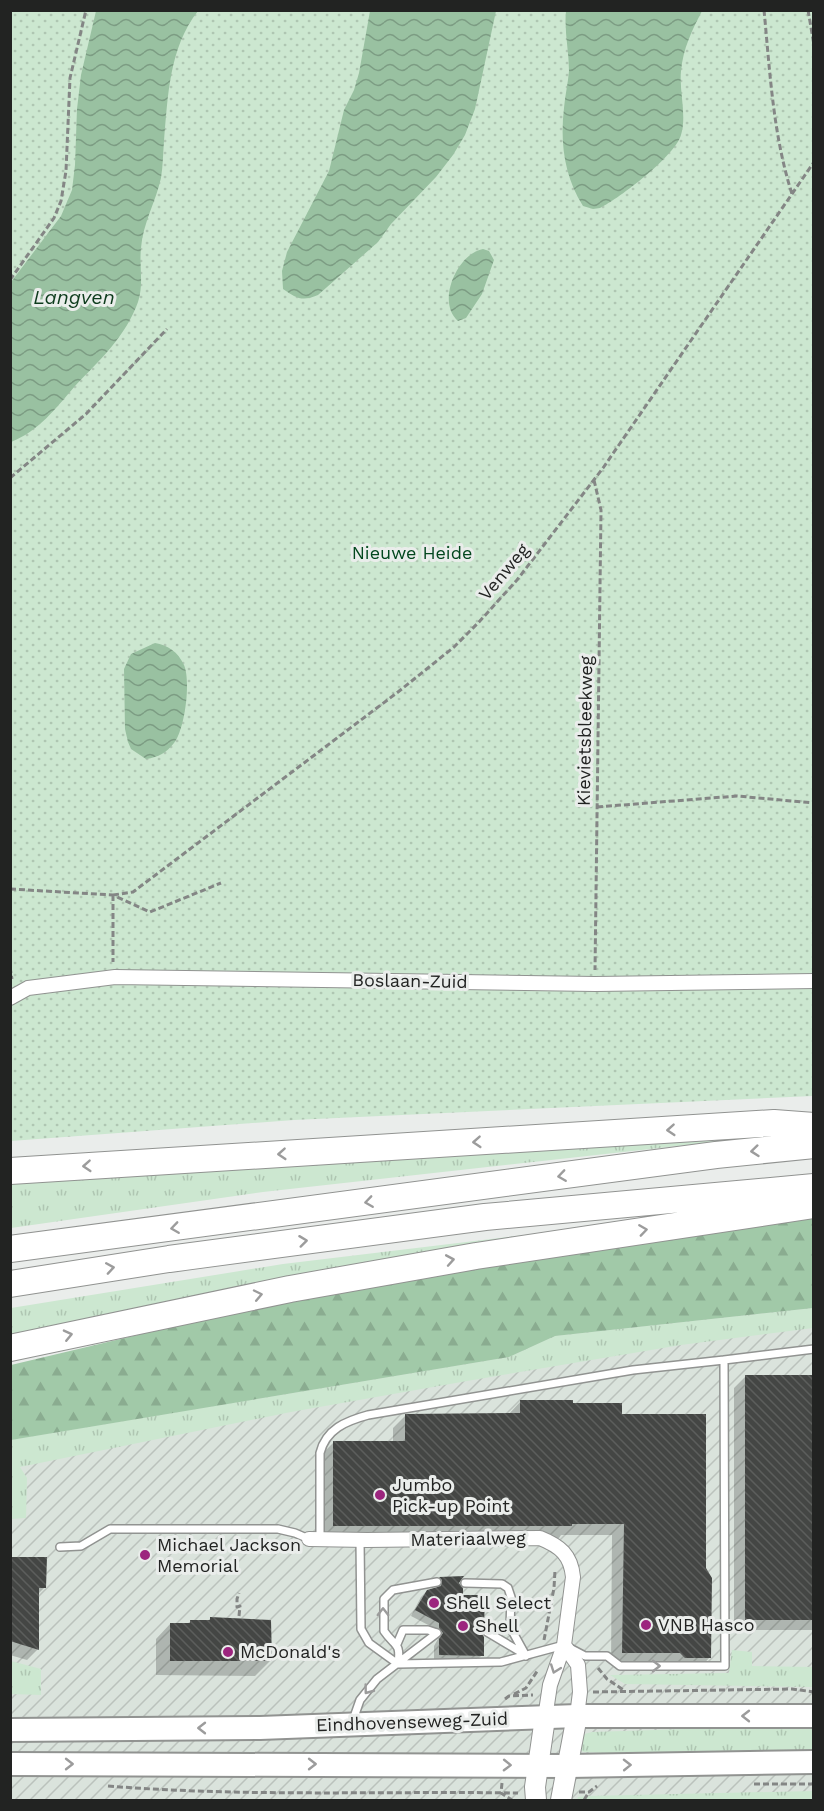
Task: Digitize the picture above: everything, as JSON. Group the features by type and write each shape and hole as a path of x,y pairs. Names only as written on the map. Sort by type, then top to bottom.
{"highway":[{"path":"10,1171 774,1123 813,1126"},
{"path":"10,1249 716,1155 813,1145"},
{"path":"10,1284 169,1259 485,1217 813,1187"},
{"path":"10,1348 290,1289 476,1256 813,1204"}],"main road":[{"name":"Eindhovenseweg-Zuid","path":"10,1730 351,1725 577,1716 813,1716"},
{"path":"10,1764 568,1766 813,1762"}],"street":[{"name":"Boslaan-Zuid","path":"10,998 28,988 116,977 595,984 813,981"},
{"name":"Materiaalweg","path":"315,1539 540,1538 554,1544 568,1556 573,1576 564,1645 550,1685 545,1718"},
{"path":"562,1797 577,1716 579,1692 578,1665 564,1645"},
{"path":"535,1797 545,1718"}],"lane":[{"path":"60,1547 81,1546 110,1529 278,1529 315,1539 322,1445 332,1431 351,1420 368,1414 633,1370 813,1348"},
{"path":"360,1540 361,1629 369,1643 398,1664 501,1662 564,1645 585,1656 607,1656 620,1666 725,1666 724,1360"},
{"path":"398,1664 400,1651 397,1644 384,1631 384,1599 393,1590 437,1582"},
{"path":"465,1583 501,1584 508,1588 511,1597 510,1627 526,1656"},
{"path":"351,1725 360,1700 377,1678 437,1633 428,1630 403,1630 397,1644"},
{"path":"487,1632 526,1656"}],"path":[{"path":"10,280 54,218 61,201 66,171 70,78 86,10"},
{"path":"764,10 774,115 783,167 792,194"},
{"path":"808,10 813,45"},
{"name":"Venweg","path":"112,895 133,892 379,707 454,647 517,580 594,480 813,162"},
{"path":"10,478 86,414 167,329"},
{"name":"Kievietsbleekweg","path":"594,480 601,510 595,984"},
{"path":"597,807 737,796 813,802"},
{"path":"10,889 112,895 150,912 221,883"},
{"path":"112,895 113,963 116,977"},
{"path":"509,1696 524,1689 532,1680 538,1667 554,1588 555,1567"},
{"path":"239,1593 237,1599 237,1607 240,1606 239,1616"},
{"path":"598,1655 596,1665 601,1673 626,1692"},
{"path":"754,1784 813,1784"},
{"path":"100,1785 145,1789 501,1793 535,1797"},
{"path":"562,1797 589,1792 598,1786"},
{"path":"585,1800 589,1792"},
{"path":"501,1793 512,1800"}],"shaded area":[{"path":"813,1272 813,1800 11,1800 11,1409"}],"green space":[{"name":"Nieuwe Heide","path":"11,11 813,11 813,1096 294,1120 11,1141"},
{"path":"813,1131 263,1192 11,1228 11,1182"},
{"path":"690,1215 11,1340 11,1308 283,1264"},
{"path":"813,1216 813,1308 555,1336 509,1357 11,1440 11,1365 309,1294"},
{"path":"813,1308 813,1328 681,1345 467,1381 291,1412 20,1467 27,1478 26,1518 11,1519 10,1440 509,1357 555,1336"},
{"path":"732,1650 752,1652 752,1666 813,1667 813,1687 625,1684 610,1675 729,1673"},
{"path":"11,1661 41,1669 41,1695 11,1694"},
{"path":"813,1725 813,1750 626,1754 580,1750 581,1735 592,1732"},
{"path":"813,1791 813,1800 577,1800 578,1797 587,1796"}],"water":[{"name":"Langven","path":"96,11 198,11 181,41 172,73 161,178 142,239 141,288 133,314 111,347 54,410 30,432 11,442 11,282 61,216 72,190 81,75"},
{"path":"370,11 496,11 475,109 465,135 453,155 436,177 391,224 378,242 318,295 299,298 283,289 282,271 287,252 329,171 344,110 359,73"},
{"path":"566,11 702,11 688,40 682,63 683,127 677,144 646,176 600,208 593,209 583,206 571,183 565,158 563,121 569,71"},
{"path":"483,249 489,251 494,260 482,294 466,318 458,321 452,313 449,302 452,280 465,260"},
{"path":"155,643 172,650 182,660 186,672 187,693 184,716 174,743 162,754 146,759 131,749 128,742 125,729 124,669 131,654"}],"building":[{"path":"745,1375 813,1375 813,1620 745,1620"},
{"path":"520,1400 622,1403 622,1414 706,1414 706,1568 712,1578 711,1658 685,1658 680,1653 622,1653 624,1524 333,1526 333,1441 405,1441 405,1414 520,1413"},
{"path":"10,1557 47,1557 46,1588 39,1588 39,1650 10,1641"},
{"path":"464,1576 459,1583 463,1588 463,1595 485,1595 484,1627 481,1631 484,1637 484,1656 439,1655 439,1639 443,1633 439,1628 439,1623 415,1610 427,1590 441,1586 442,1580 439,1577"},
{"path":"210,1617 271,1620 272,1661 170,1661 170,1623 210,1620"}],"place":[{"name":"Jumbo Pick-up Point","path":"380,1495"},
{"name":"Michael Jackson Memorial","path":"145,1555"},
{"name":"Shell Select","path":"434,1603"},
{"name":"VNB Hasco","path":"646,1625"},
{"name":"Shell","path":"463,1626"},
{"name":"McDonald's","path":"228,1652"}]}
